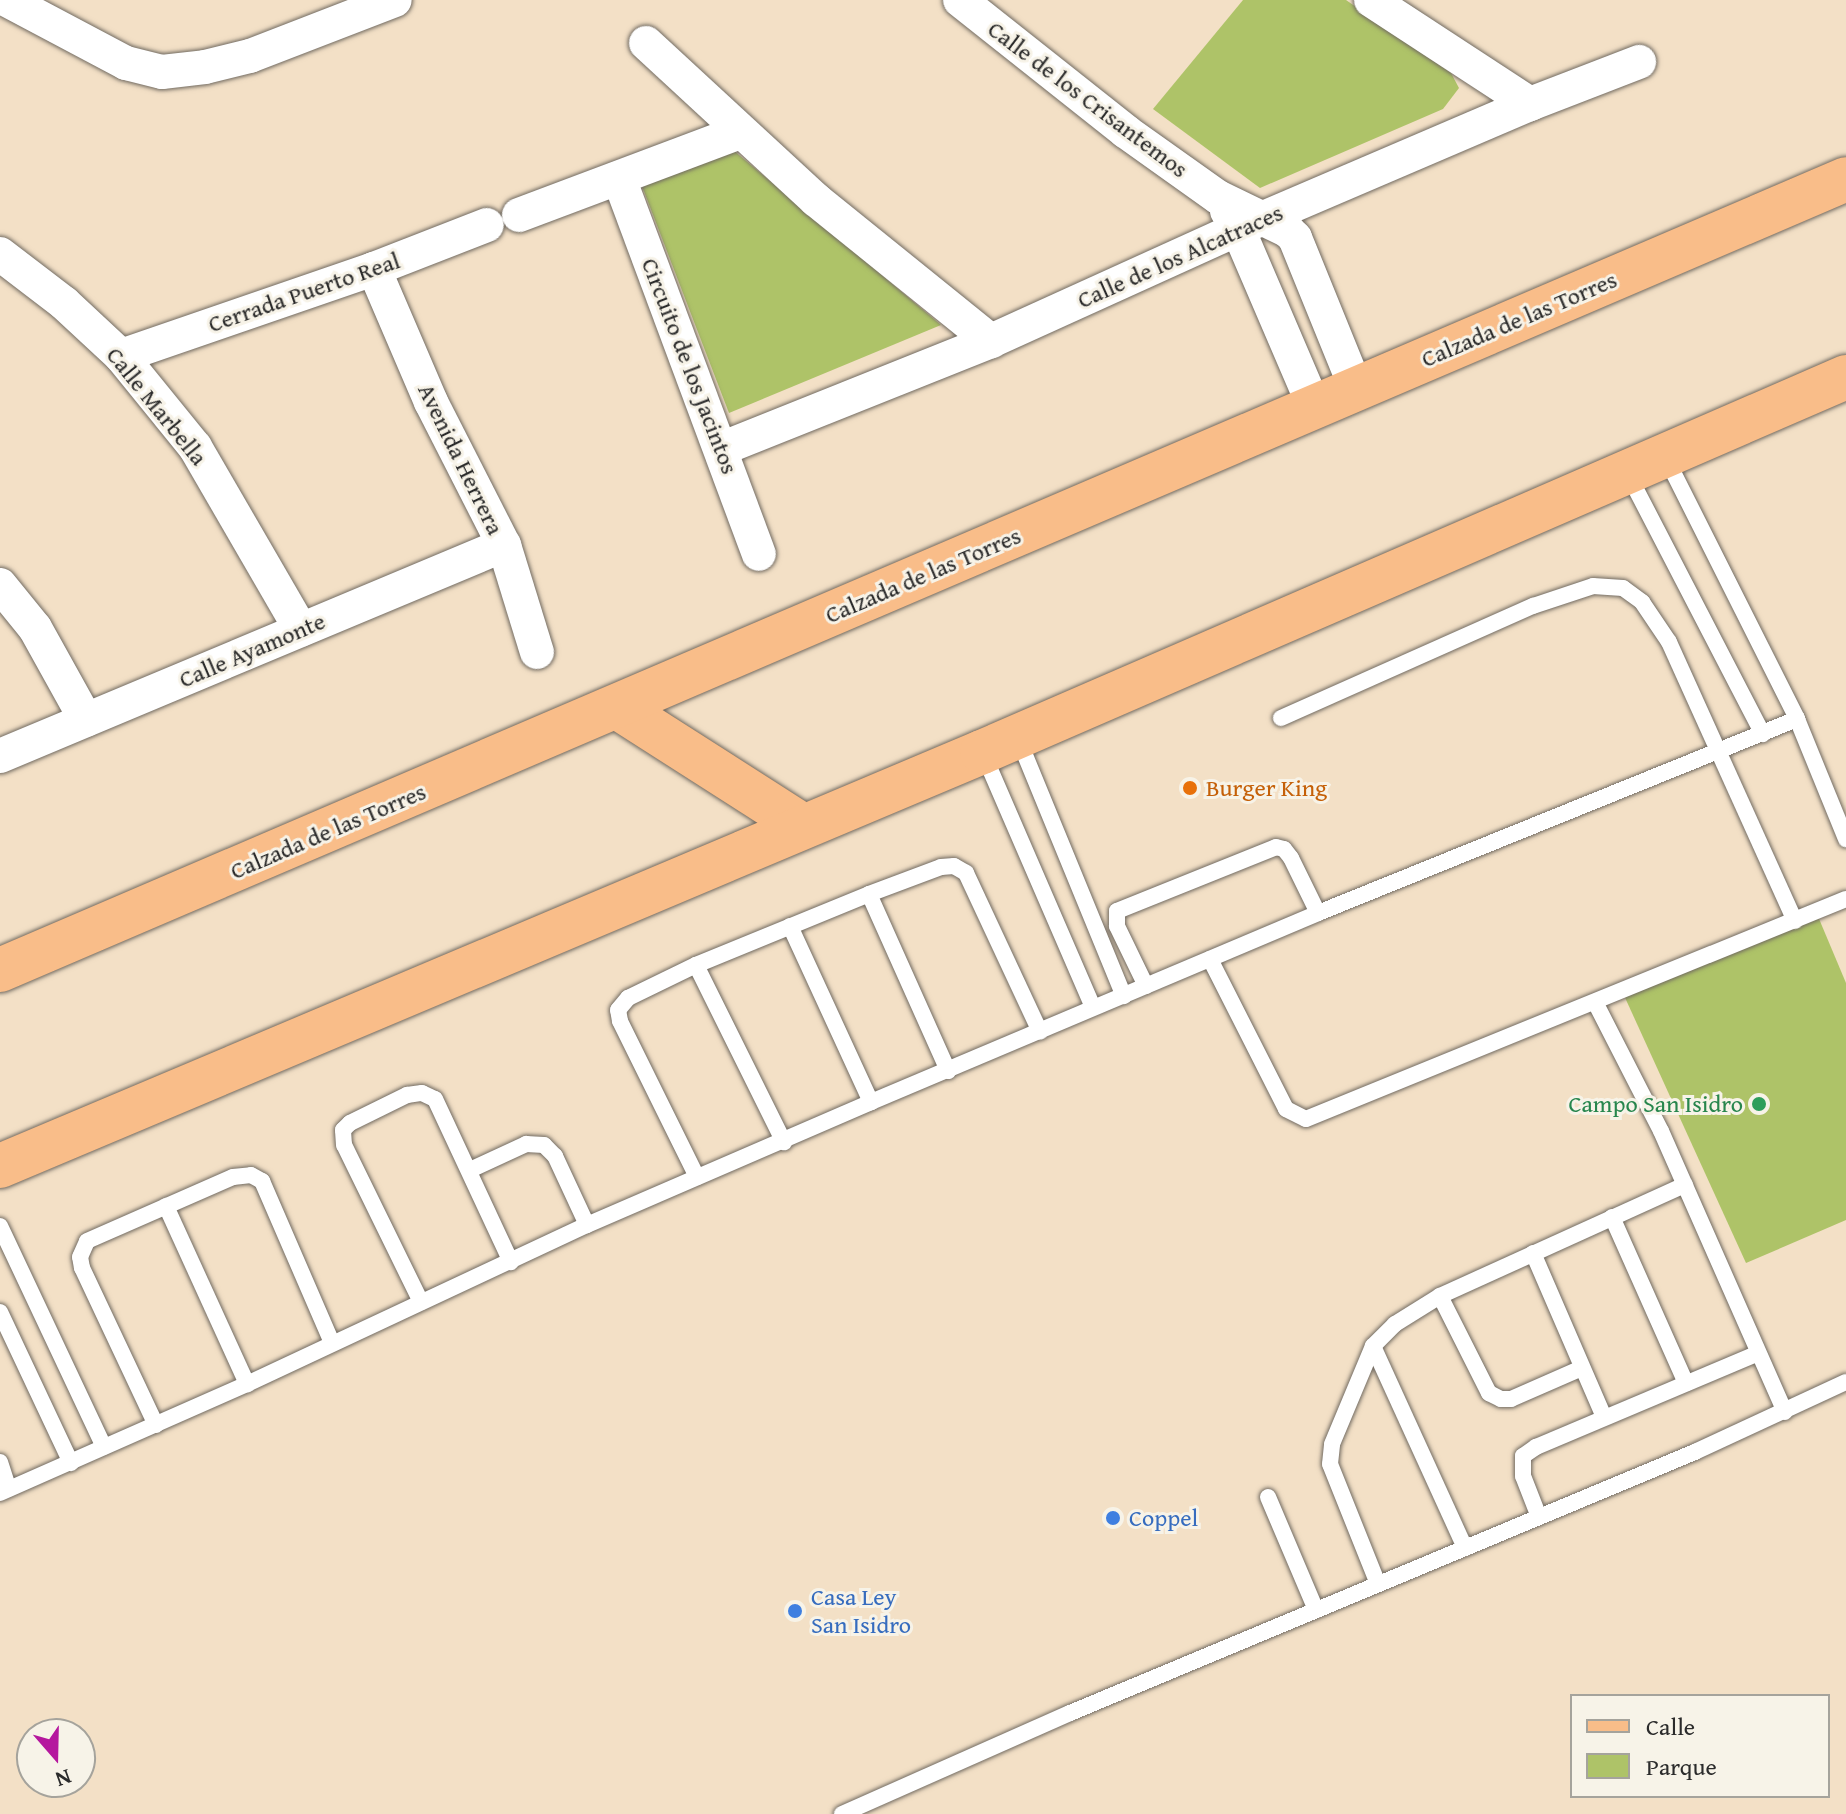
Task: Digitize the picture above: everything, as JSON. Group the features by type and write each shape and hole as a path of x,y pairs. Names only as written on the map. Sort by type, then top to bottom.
{"main road":[{"name":"Calzada de las Torres","path":"0,970 1846,179"},
{"path":"0,1166 999,744 1846,377"},
{"path":"617,707 803,826"}],"street":[{"path":"7,0 126,63 162,72 205,67 250,56 395,0"},
{"name":"Calle de los Crisantemos","path":"960,0 1125,131 1250,223 1295,238 1356,388"},
{"path":"1371,0 1530,104"},
{"path":"646,43 816,200 991,341"},
{"name":"Calle de los Alcatraces","path":"721,449 991,341 1250,223 1530,104 1639,62"},
{"path":"519,215 740,132"},
{"name":"Circuito de los Jacintos","path":"619,178 759,554"},
{"name":"Calle de los Crisantemos","path":"1250,223 1314,406"},
{"name":"Cerrada Puerto Real","path":"121,356 374,269 487,225"},
{"name":"Calle Marbella","path":"0,254 64,303 121,356 195,447 301,630"},
{"name":"Avenida Herrera","path":"374,269 431,402 504,545 537,652"},
{"name":"Calle Ayamonte","path":"0,756 504,545"},
{"path":"0,585 35,628 86,720"}],"lane":[{"path":"1646,464 1797,719 1846,839"},
{"path":"1646,464 1763,734"},
{"path":"1281,718 1533,606 1593,586 1623,588 1642,602 1669,642 1795,921"},
{"path":"0,1462 4,1491 247,1384 587,1225 871,1102 1318,913 1797,719"},
{"path":"999,744 1124,996"},
{"path":"999,744 1093,1007"},
{"path":"1146,986 1117,926 1117,911 1276,847 1284,849 1291,858 1318,913"},
{"path":"697,1177 620,1021 618,1010 628,998 696,965 869,894 941,867 954,866 966,873 1040,1032"},
{"path":"869,894 948,1071"},
{"path":"1210,959 1286,1109 1306,1119 1846,899"},
{"path":"790,926 871,1102"},
{"path":"696,965 784,1142"},
{"path":"1595,1002 1685,1185 1785,1412"},
{"path":"421,1302 344,1145 343,1130 350,1123 407,1095 422,1093 435,1099 511,1262"},
{"path":"470,1170 526,1144 544,1145 555,1156 587,1225"},
{"path":"156,1425 82,1268 80,1257 87,1241 233,1177 251,1175 262,1181 332,1343"},
{"path":"1378,1584 1330,1464 1332,1444 1373,1346 1395,1324 1440,1296 1685,1185"},
{"path":"166,1206 247,1384"},
{"path":"1612,1217 1686,1383"},
{"path":"0,1226 104,1447"},
{"path":"1533,1253 1604,1417"},
{"path":"1440,1296 1489,1393 1501,1399 1511,1399 1582,1368"},
{"path":"0,1312 71,1463"},
{"path":"1373,1346 1465,1548"},
{"path":"1539,1517 1523,1476 1523,1456 1536,1447 1604,1417 1758,1353"},
{"path":"842,1814 1785,1412 1846,1382"},
{"path":"1268,1497 1316,1610"}],"green space":[{"path":"1243,0 1346,0 1451,73 1459,88 1443,109 1260,188 1153,109"},
{"path":"726,144 941,325 729,413 640,181"},
{"name":"Campo San Isidro","path":"1817,914 1846,983 1846,1220 1746,1263 1622,991"}],"place":[{"name":"Burger King","path":"1190,788"},
{"name":"Campo San Isidro","path":"1759,1104"},
{"name":"Coppel","path":"1113,1518"},
{"name":"Casa Ley San Isidro","path":"795,1611"}]}
